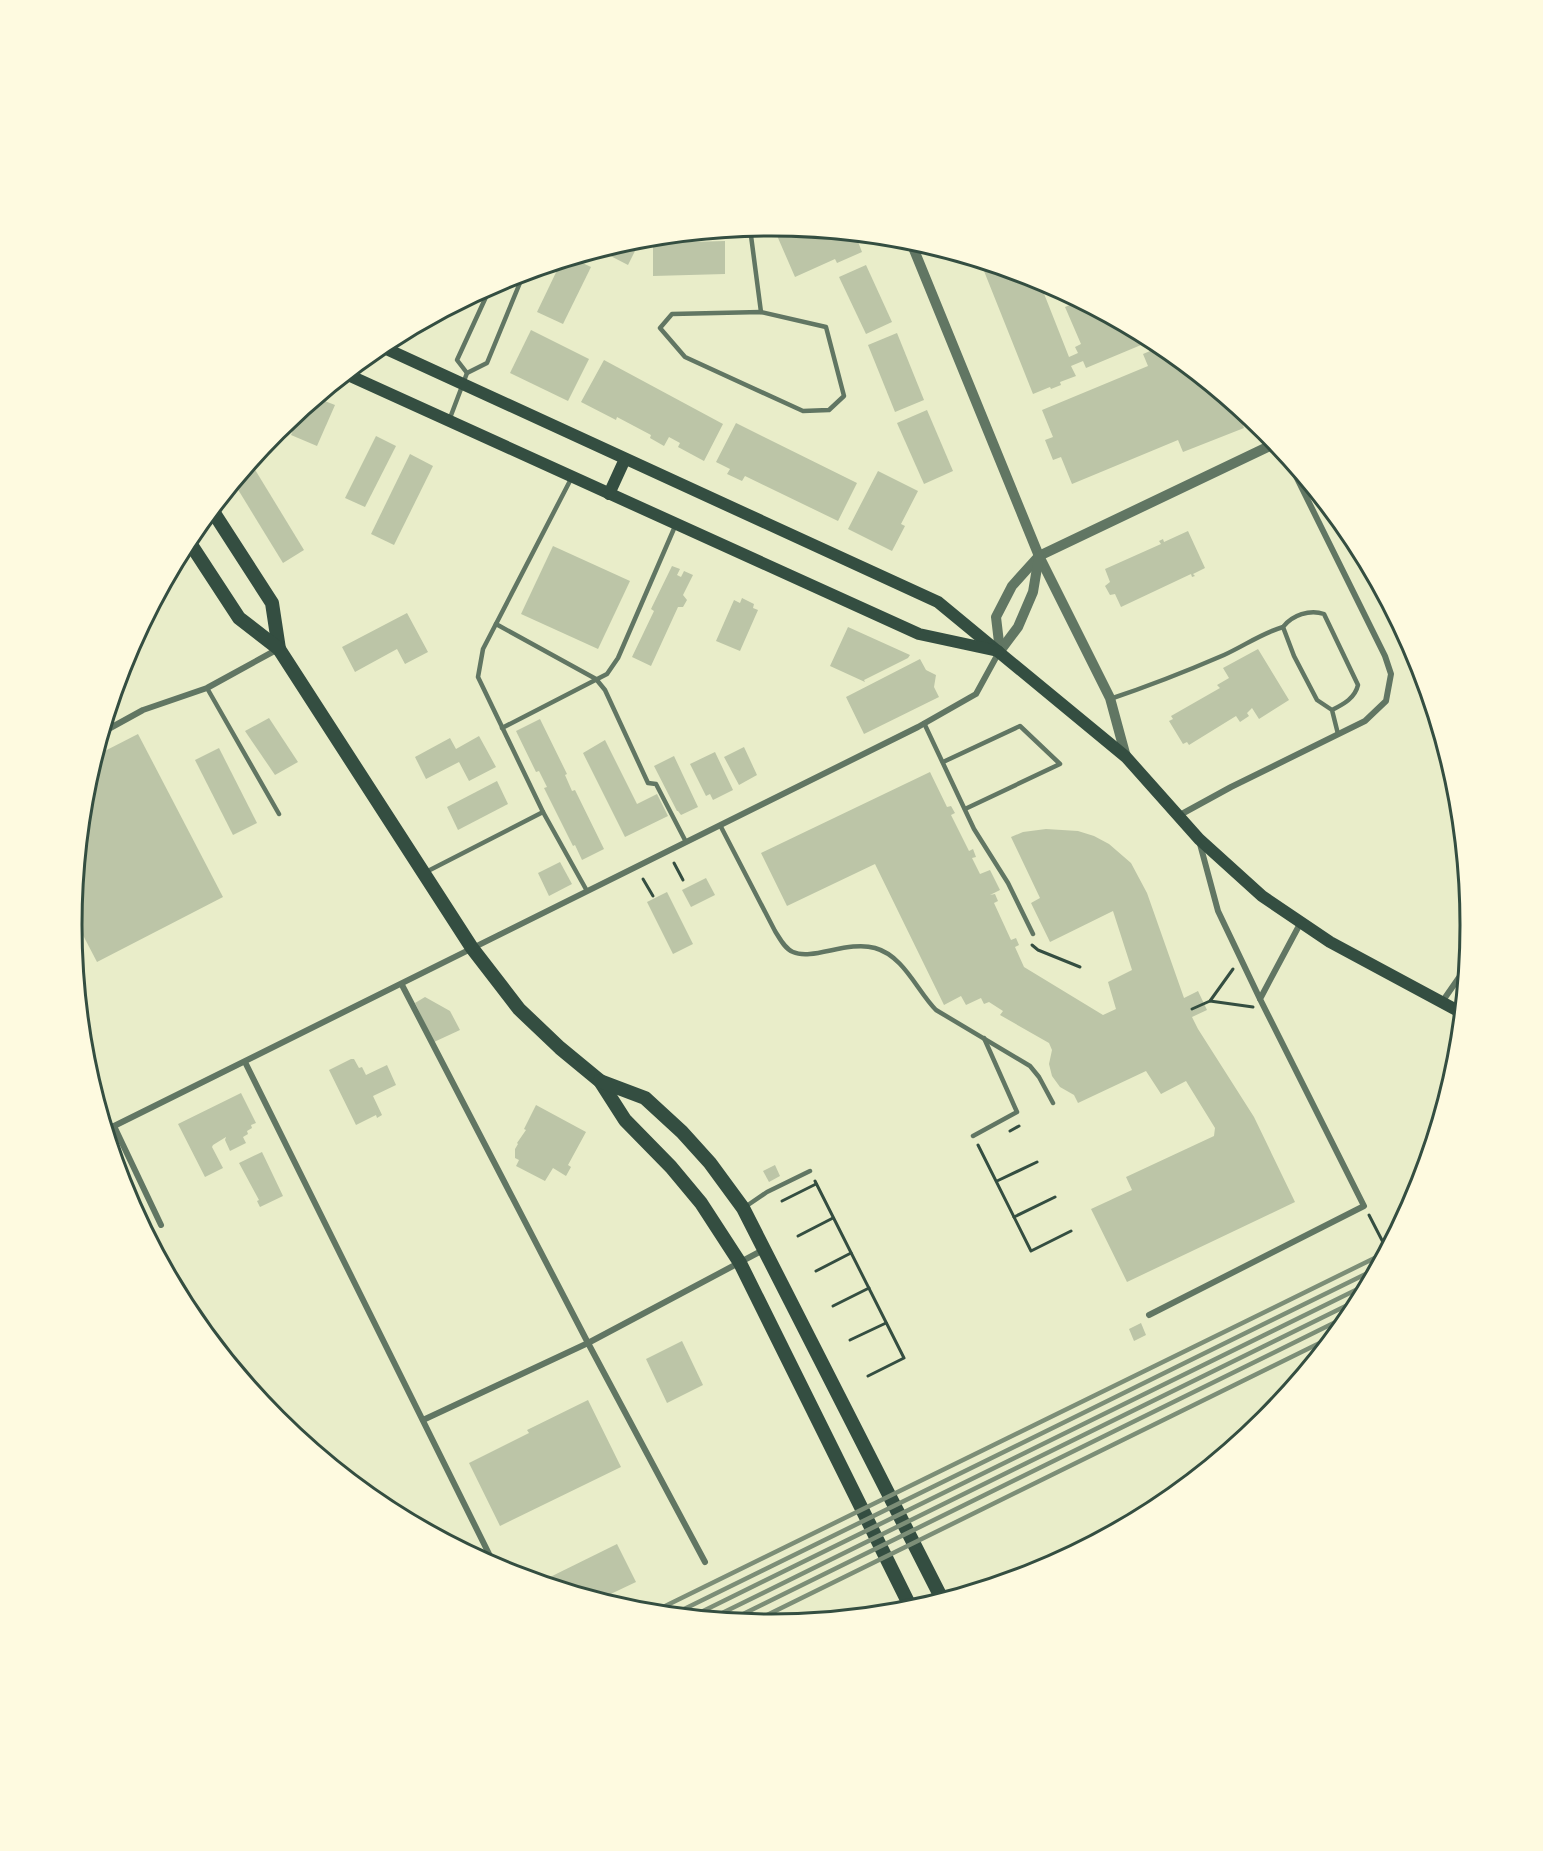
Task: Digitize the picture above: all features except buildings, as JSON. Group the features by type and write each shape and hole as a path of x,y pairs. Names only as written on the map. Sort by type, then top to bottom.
{"main road":[{"path":"392,351 465,379 625,459 938,602 1126,757 1199,839 1262,896 1330,942 1456,1009"},
{"path":"354,378 919,634 1000,651"},
{"path":"609,494 625,459"},
{"path":"217,518 272,603 279,649"},
{"path":"195,550 239,618 279,649 472,948 519,1009 600,1081 625,1119 671,1167 701,1203 740,1263 907,1601"},
{"path":"600,1081 645,1098 682,1132 710,1163 743,1208 939,1593"}],"street":[{"path":"915,252 1039,556 1110,699 1126,757"},
{"path":"1000,651 996,617 1012,586 1039,556 1268,447"},
{"path":"1178,816 1231,787 1365,721 1386,701 1392,674 1385,656 1299,482"},
{"path":"160,1225 114,1126 402,985 924,723 976,694 1000,651 1018,627 1033,592 1039,556"},
{"path":"112,727 143,710 207,688 279,649"},
{"path":"1149,1315 1364,1206 1218,911 1199,839"},
{"path":"1260,999 1301,922"},
{"path":"1442,1002 1458,979"},
{"path":"402,985 705,1562"},
{"path":"245,1062 489,1553"},
{"path":"423,1420 588,1343 765,1249"}],"lane":[{"path":"751,237 761,312"},
{"path":"449,421 465,379 487,363 519,285"},
{"path":"465,379 457,360 485,300"},
{"path":"761,312 826,327 844,396 829,410 803,411 685,357 660,328 672,314 761,312"},
{"path":"572,477 483,650 478,678 543,812 588,891"},
{"path":"502,728 607,674 618,658 675,524"},
{"path":"1110,699 1146,687 1221,656 1270,631 1283,627 1285,623 1305,613 1315,611 1324,614 1358,685 1356,693 1332,710"},
{"path":"496,624 596,679 605,690 648,783 656,784 686,842"},
{"path":"1283,627 1294,656 1317,700 1332,710 1338,734"},
{"path":"207,688 279,814"},
{"path":"924,723 974,829 1008,883 1033,934"},
{"path":"942,762 1020,726 1060,764 965,809"},
{"path":"424,874 543,812"},
{"path":"720,825 775,932 792,952 806,955 844,946 876,948 891,956 936,1010 1030,1066 1039,1077 1053,1103"},
{"path":"973,1136 1017,1112 984,1038"},
{"path":"743,1208 767,1192 810,1171"}],"path":[{"path":"674,863 683,880"},
{"path":"643,879 653,896"},
{"path":"1033,934 1032,946 1038,951 1080,967"},
{"path":"1192,1010 1210,1001 1241,958"},
{"path":"1210,1001 1266,1009"},
{"path":"973,1136 1031,1251 1071,1231"},
{"path":"997,1181 1037,1162"},
{"path":"810,1171 904,1358 868,1376"},
{"path":"782,1201 816,1184"},
{"path":"1014,1216 1055,1197"},
{"path":"1364,1206 1383,1242"},
{"path":"798,1236 833,1218"},
{"path":"816,1270 851,1253"},
{"path":"833,1306 869,1288"},
{"path":"850,1340 886,1323"}],"railway":[{"path":"665,1606 1374,1258"},
{"path":"684,1609 1365,1274"},
{"path":"703,1611 1355,1290"},
{"path":"723,1613 1345,1306"},
{"path":"744,1614 1333,1323"},
{"path":"768,1615 1319,1343"}]}
